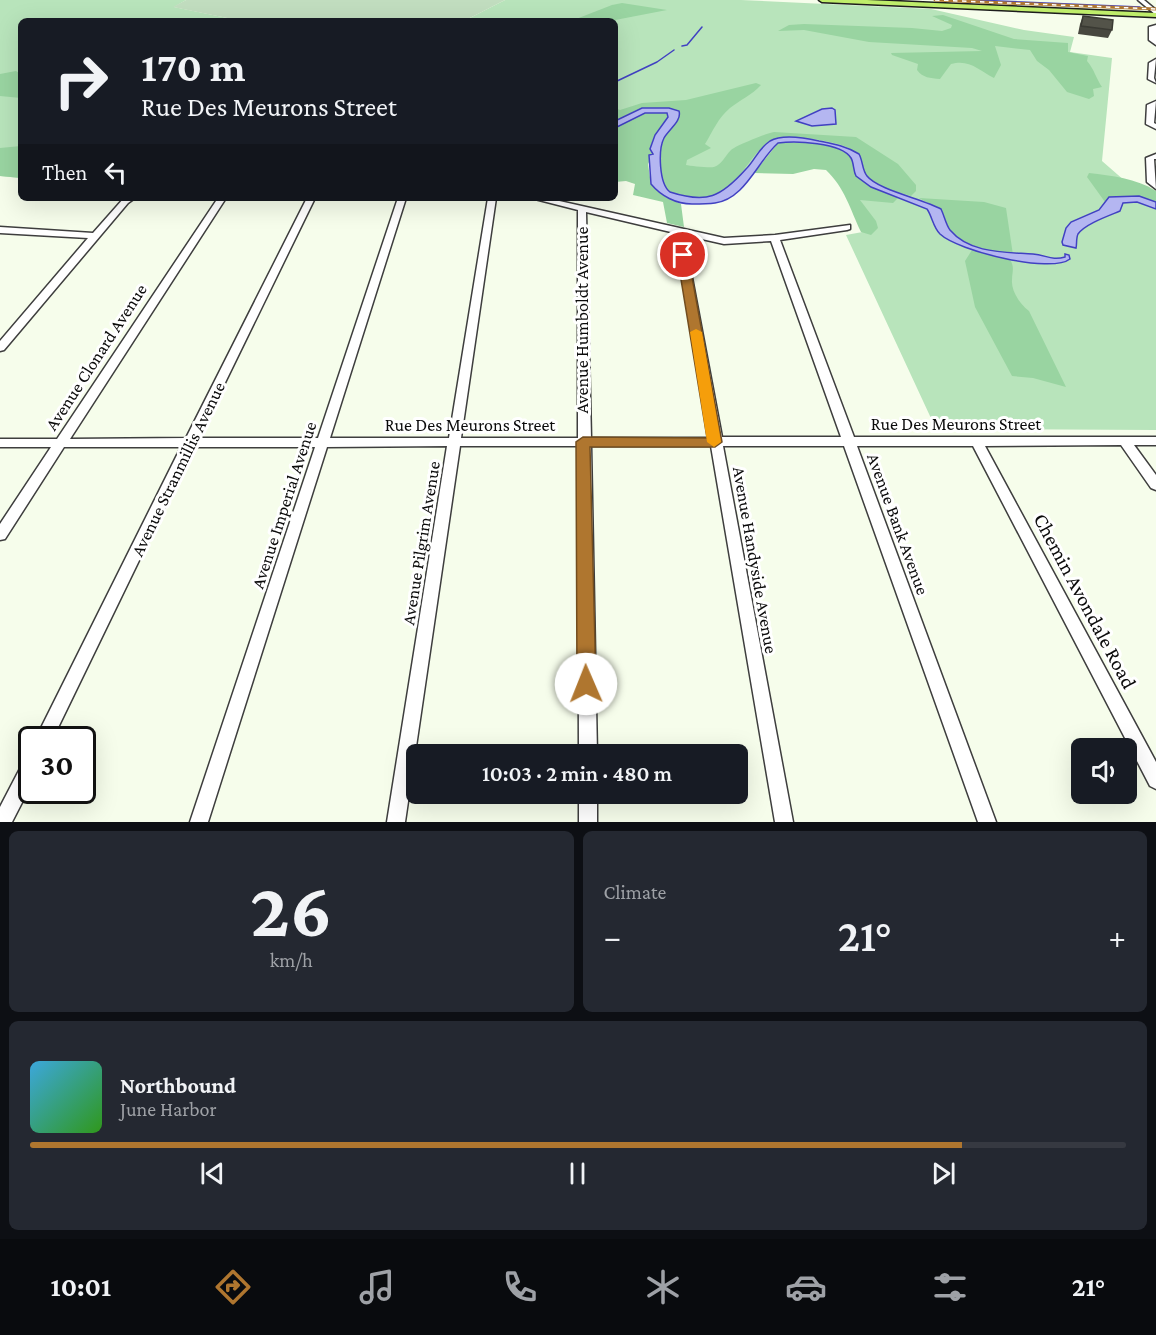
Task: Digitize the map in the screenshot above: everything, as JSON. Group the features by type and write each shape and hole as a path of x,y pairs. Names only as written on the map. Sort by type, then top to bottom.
{"main road":[{"path":"822,0 1155,13"},
{"path":"892,3 1155,13"}],"street":[{"path":"1141,0 1155,13"},
{"path":"1156,27 1152,27 1152,40 1156,43"},
{"path":"1156,61 1152,63 1151,79 1156,81"},
{"path":"1156,104 1151,105 1150,124 1156,128"},
{"path":"1156,156 1150,158 1151,182 1156,186"},
{"path":"0,348 94,236 127,201"},
{"name":"Avenue Clonard Avenue","path":"0,535 220,201"},
{"name":"Avenue Stranmillis Avenue","path":"50,726 310,201"},
{"name":"Avenue Imperial Avenue","path":"199,822 401,201"},
{"name":"Avenue Pilgrim Avenue","path":"396,822 492,201"},
{"path":"548,201 724,242 775,238 847,227"},
{"name":"Avenue Humboldt Avenue","path":"582,209 588,744"},
{"path":"0,230 94,236"},
{"name":"Avenue Handyside Avenue","path":"679,233 784,822"},
{"name":"Avenue Bank Avenue","path":"775,238 987,822"},
{"path":"1124,441 1156,485"},
{"name":"Rue Des Meurons Street","path":"0,443 1156,441"},
{"name":"Chemin Avondale Road","path":"977,442 1156,780"},
{"path":"2,822 18,791"},
{"path":"588,804 588,822"}],"green space":[{"path":"0,0 186,0 174,7 227,18 18,18 18,178 0,176"},
{"path":"186,0 505,0 470,18 227,18 173,7"},
{"path":"505,0 741,0 931,9 1024,30 1074,37 1070,52 1112,58 1102,161 1156,208 1156,430 936,429 846,235 868,231 829,142 782,138 723,193 662,156 642,108 618,120 618,18 470,18"},
{"path":"622,3 667,10 618,19 579,18"},
{"path":"943,15 1014,39 1068,43 1068,52 1088,56 1087,61 1102,87 1093,89 1094,96 1089,99 1067,92 1049,70 1037,61 1030,50 995,46 1001,65 994,78 974,66 958,63 951,64 940,79 924,76 917,70 918,64 891,53 982,51 972,48 869,42 804,30 778,31 789,25 804,24 942,31 951,28 952,25 932,16"},
{"path":"18,72 18,98 0,96 0,74"},
{"path":"756,83 761,85 726,112 705,144 711,148 687,160 686,165 714,167 734,148 774,132 856,137 898,164 916,185 916,191 911,196 875,183 866,175 857,154 848,147 820,140 783,138 770,142 759,151 729,187 717,195 701,198 672,192 665,188 660,157 664,140 671,126 669,108 642,108 618,120 618,109 642,103 686,100"},
{"path":"645,113 667,113 668,117 651,145 653,154 648,164 651,184 666,197 681,204 684,227 667,223 663,202 633,195 635,184 618,182 618,126"},
{"path":"778,143 823,144 839,149 851,158 856,176 871,187 898,198 893,203 860,200 876,221 878,228 871,235 861,232 843,191 826,170 814,169 793,174 754,173"},
{"path":"18,146 18,178 0,176 0,148"},
{"path":"1089,173 1124,178 1140,183 1156,191 1156,202 1139,197 1121,196 1109,197 1105,202 1087,177"},
{"path":"919,198 984,202 1006,208 1013,255 987,250 962,240 950,229 942,211"},
{"path":"972,250 1010,260 1013,267 1012,284 1015,293 1029,311 1066,387 1033,378 1012,376 975,307 965,261"}],"water":[{"path":"642,108 669,108 679,111 679,118 664,138 661,150 662,175 666,188 670,192 683,196 713,196 737,179 762,147 770,141 787,137 808,139 840,146 859,154 865,174 873,181 941,209 950,230 968,244 1000,252 1053,258 1065,257 1065,254 1069,255 1070,259 1060,263 1025,262 984,253 950,241 940,234 927,209 871,187 856,176 852,160 846,153 817,144 778,143 743,187 735,195 725,200 701,204 675,201 664,196 651,184 649,155 653,154 650,149 655,135 668,117 667,113 645,113 618,126 618,120"},
{"path":"822,109 835,110 836,124 812,126 796,121"},
{"path":"1139,196 1156,202 1156,209 1137,202 1123,203 1120,211 1081,230 1077,236 1076,248 1063,245 1066,228 1071,222 1099,210 1109,197"}],"building":[{"path":"1083,16 1113,20 1112,30 1081,26"}],"waterway":[{"path":"976,0 1140,7"},
{"path":"682,46 687,45 702,27"},
{"path":"618,81 657,62 674,50"}],"railway":[{"path":"935,0 1156,9"}],"slow traffic":[{"path":"696,332 714,442"}],"route":[{"path":"586,684 583,442 715,442 683,255"}]}
